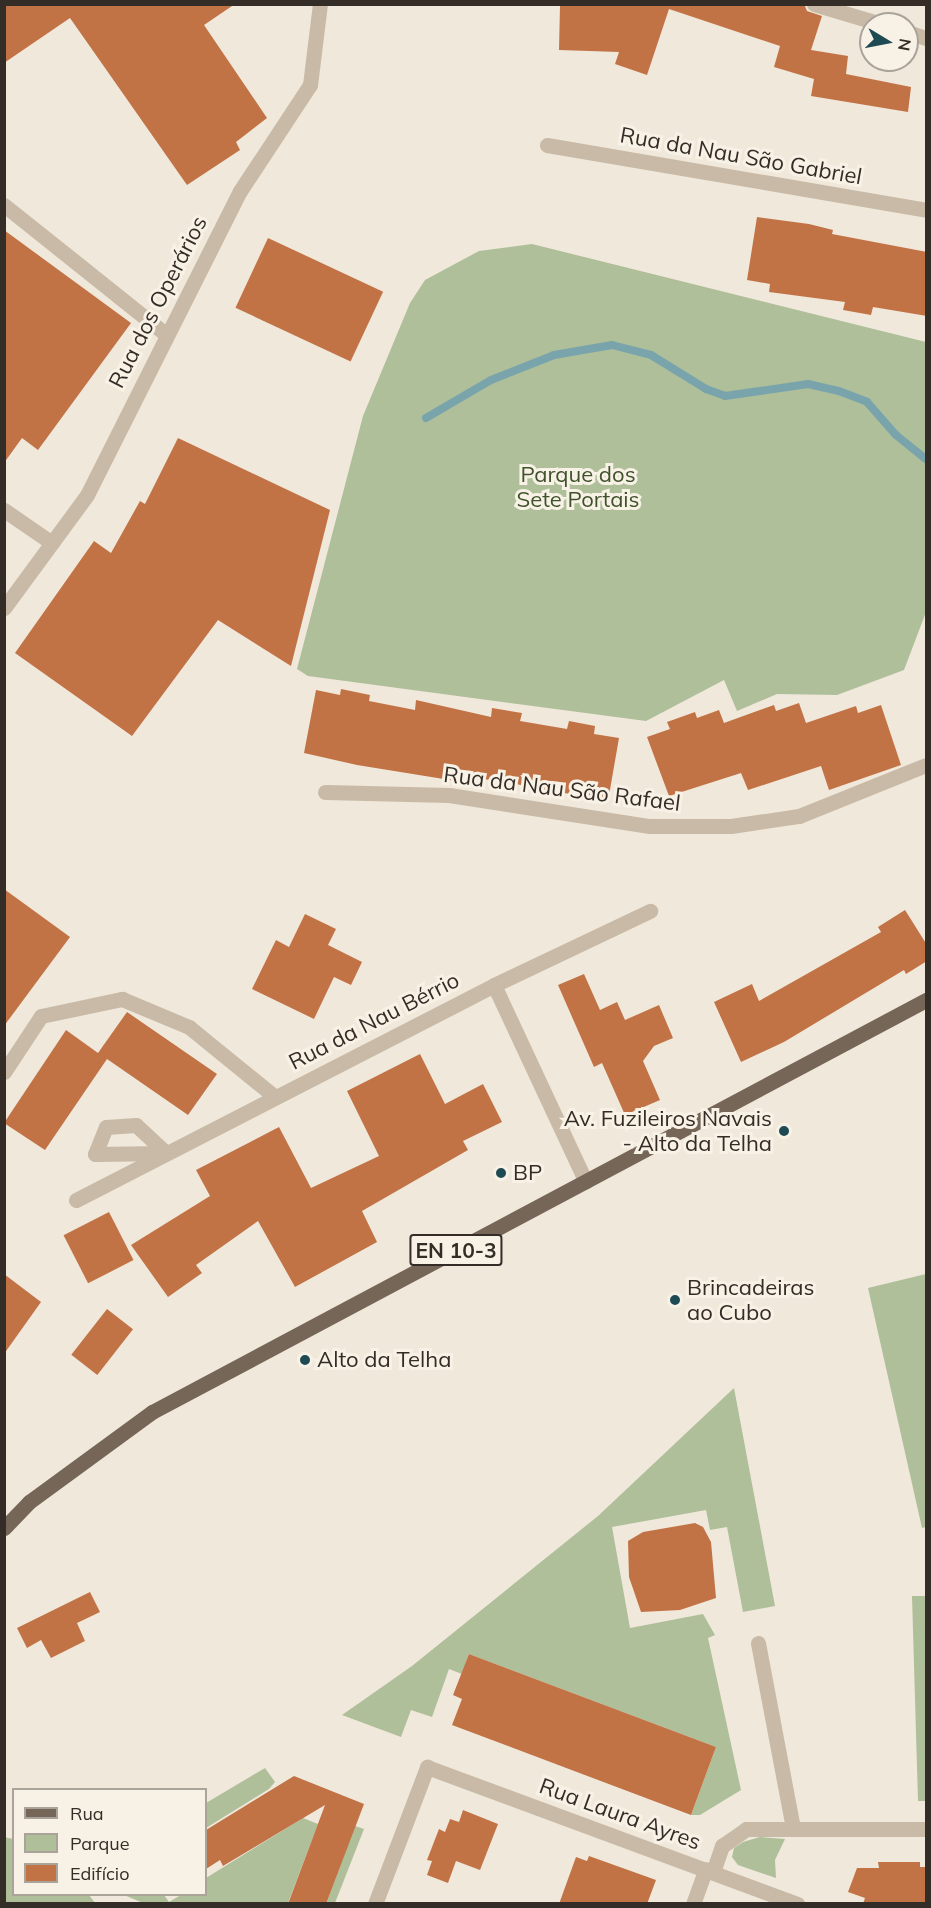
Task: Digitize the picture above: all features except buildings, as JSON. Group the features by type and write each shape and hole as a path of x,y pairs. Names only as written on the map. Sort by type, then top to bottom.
{"main road":[{"name":"EN 10-3","path":"4,1528 29,1502 152,1412 927,1000"}],"street":[{"name":"Rua dos Operários","path":"4,608 87,495 240,191 310,84 320,4"},
{"path":"814,4 859,17"},
{"name":"Rua da Nau São Gabriel","path":"547,146 927,210"},
{"path":"4,205 167,334"},
{"path":"4,510 52,543"},
{"name":"Rua da Nau São Rafael","path":"325,792 449,795 650,826 731,826 799,816 927,765"},
{"name":"Rua da Nau Bérrio","path":"75,1200 494,985 650,912"},
{"name":"Rua da Nau Bérrio","path":"494,985 586,1182"},
{"path":"4,1071 41,1016 122,999 189,1027 275,1097"},
{"path":"758,1643 793,1828"},
{"name":"Rua Laura Ayres","path":"375,1904 427,1767 797,1904"},
{"path":"693,1904 722,1846 732,1835 746,1829 927,1828"}],"green space":[{"name":"Parque dos Sete Portais","path":"532,244 926,342 926,612 904,670 837,695 777,694 737,711 724,680 646,721 308,676 297,669 363,416 410,303 425,280 479,251"},
{"path":"926,1274 926,1527 922,1528 868,1288"},
{"path":"734,1388 775,1606 743,1612 727,1527 710,1530 706,1510 612,1527 630,1628 703,1614 715,1635 708,1638 741,1790 700,1815 691,1815 716,1747 469,1654 462,1674 449,1669 432,1717 411,1710 401,1737 342,1715 412,1666 598,1516"},
{"path":"912,1596 926,1596 926,1801 918,1801"},
{"path":"265,1768 275,1782 269,1789 207,1827 207,1802"},
{"path":"303,1818 318,1824 288,1903 143,1903 126,1896 165,1896 169,1902 179,1896 207,1896 207,1877"},
{"path":"355,1826 364,1829 335,1903 326,1904"},
{"path":"4,1837 12,1839 12,1896 90,1896 95,1903 5,1903"},
{"path":"760,1837 785,1839 775,1860 776,1878 738,1865 732,1857 734,1848 743,1842"}],"waterway":[{"path":"426,418 491,380 554,355 612,345 651,355 706,389 725,396 808,384 839,391 867,402 896,435 926,459"}],"place":[{"name":"Av. Fuzileiros Navais - Alto da Telha","path":"784,1131"},
{"name":"BP","path":"501,1173"},
{"name":"Brincadeiras ao Cubo","path":"675,1300"},
{"name":"Alto da Telha","path":"305,1360"}]}
